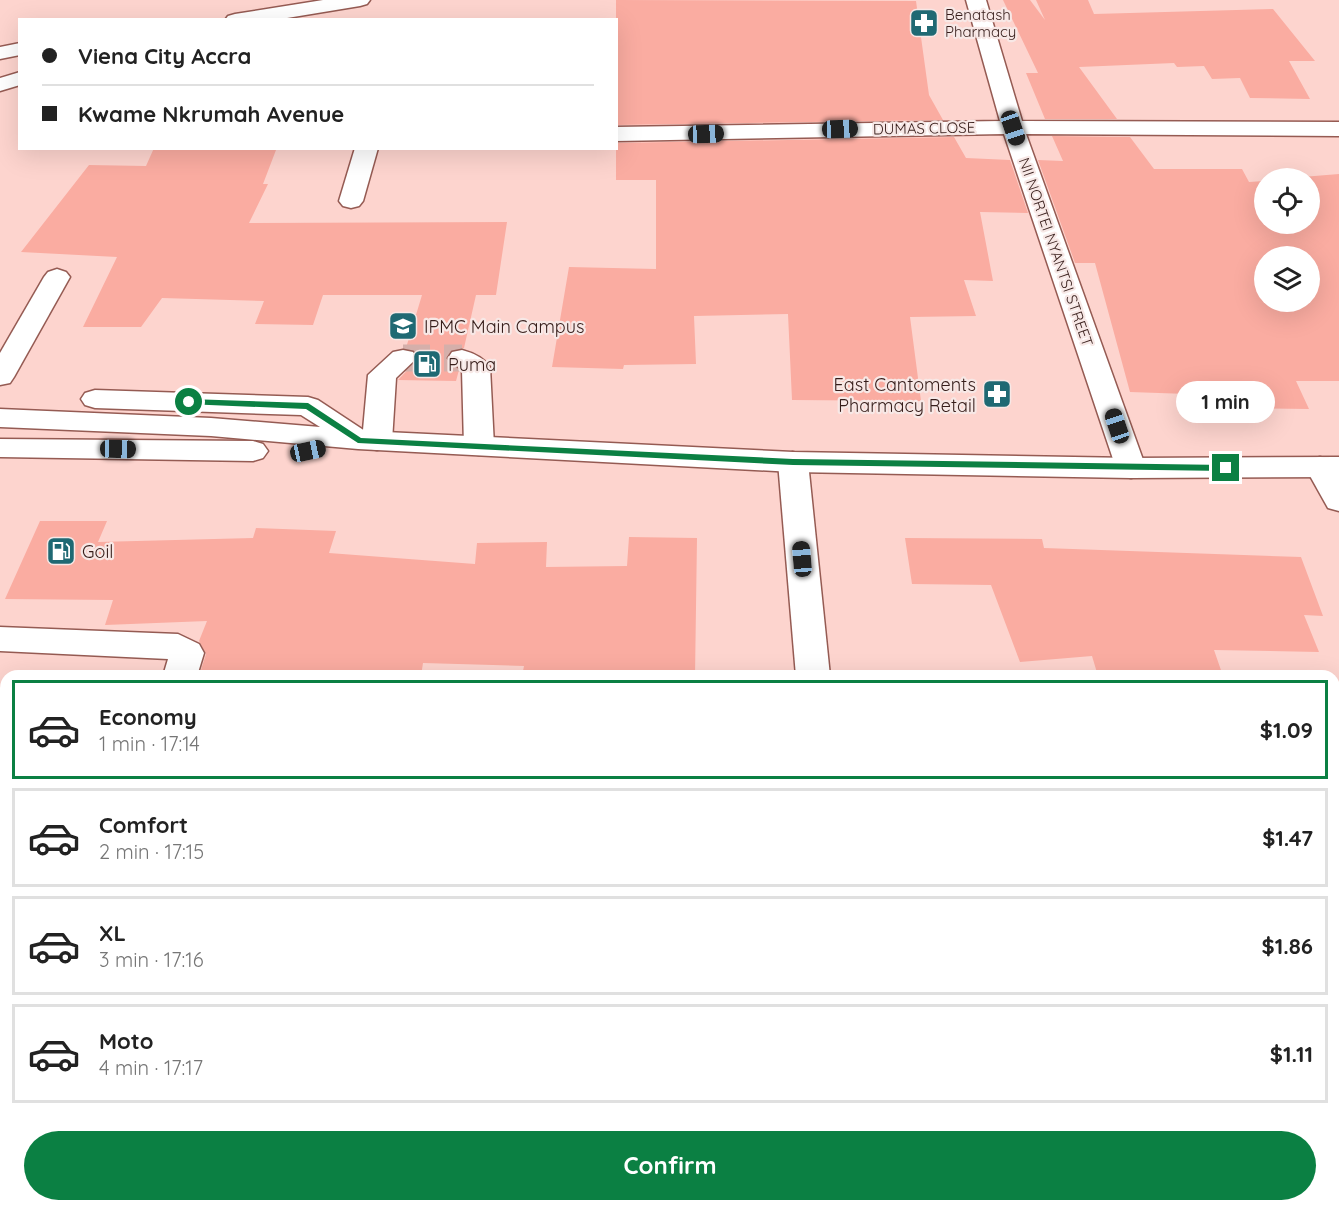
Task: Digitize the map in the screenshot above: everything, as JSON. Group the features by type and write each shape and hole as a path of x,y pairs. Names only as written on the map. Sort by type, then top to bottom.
{"street":[{"path":"248,18 360,0"},
{"name":"NII NORTEI NYANTSI STREET","path":"976,0 1013,128 1131,468"},
{"path":"0,53 18,49"},
{"path":"0,70 18,66"},
{"path":"0,85 18,79"},
{"name":"DUMAS CLOSE","path":"618,134 706,134 928,127 1339,129"},
{"path":"351,201 366,150"},
{"path":"0,377 57,277"},
{"path":"368,441 382,375 403,358"},
{"path":"462,358 476,367 479,446"},
{"path":"0,395 308,406 368,441"},
{"path":"0,418 210,427 368,441 793,462 1131,468 1330,467 1339,501"},
{"path":"0,448 308,451 368,441"},
{"path":"793,462 812,670"},
{"path":"0,639 178,646 187,652 182,670"}],"building":[{"path":"616,0 916,1 929,95 943,120 618,125 618,18 616,18"},
{"path":"1003,0 1030,0 1045,20 1036,0 1088,0 1094,14 1273,9 1315,61 1289,61 1310,99 1250,98 1240,78 1212,79 1204,66 1177,67 1174,63 1079,67 1117,119 1045,119 1026,73 1038,73"},
{"path":"1052,136 1130,137 1154,169 1242,169 1249,182 1254,182 1254,234 1320,234 1320,176 1339,174 1339,381 1296,381 1309,409 1222,408 1216,395 1130,392 1095,263 1075,263 1038,160 1063,161"},
{"path":"954,137 966,158 1010,160 1028,213 980,212 993,281 964,280 976,316 910,317 921,401 792,400 788,314 694,316 696,364 624,365 623,369 552,367 569,267 656,269 656,180 616,180 618,143"},
{"path":"153,150 276,150 263,184 268,184 249,223 507,222 496,295 476,295 464,348 452,350 446,357 459,370 456,381 398,380 419,358 415,351 406,348 422,295 323,295 313,325 255,324 264,301 162,298 141,327 83,327 117,257 21,252 89,165 146,166"},
{"path":"40,521 107,521 98,542 253,538 256,528 336,531 329,553 475,564 477,543 547,542 546,567 627,566 629,537 697,538 695,670 523,670 524,666 423,663 422,670 201,670 206,654 199,641 207,621 105,625 113,600 5,599"},
{"path":"905,538 1042,539 1044,548 1301,557 1323,616 1304,615 1319,652 1214,650 1221,670 1096,670 1092,656 1020,662 991,585 912,584"}],"tunnel":[{"path":"403,358 462,358"}],"place":[{"name":"Benatash Pharmacy","path":"924,23"},
{"name":"IPMC Main Campus","path":"403,326"},
{"name":"Puma","path":"427,364"},
{"name":"East Cantoments Pharmacy Retail","path":"997,394"},
{"name":"Goil","path":"61,551"}],"route":[{"path":"189,402 308,406 358,440 793,462 1226,468"}]}
